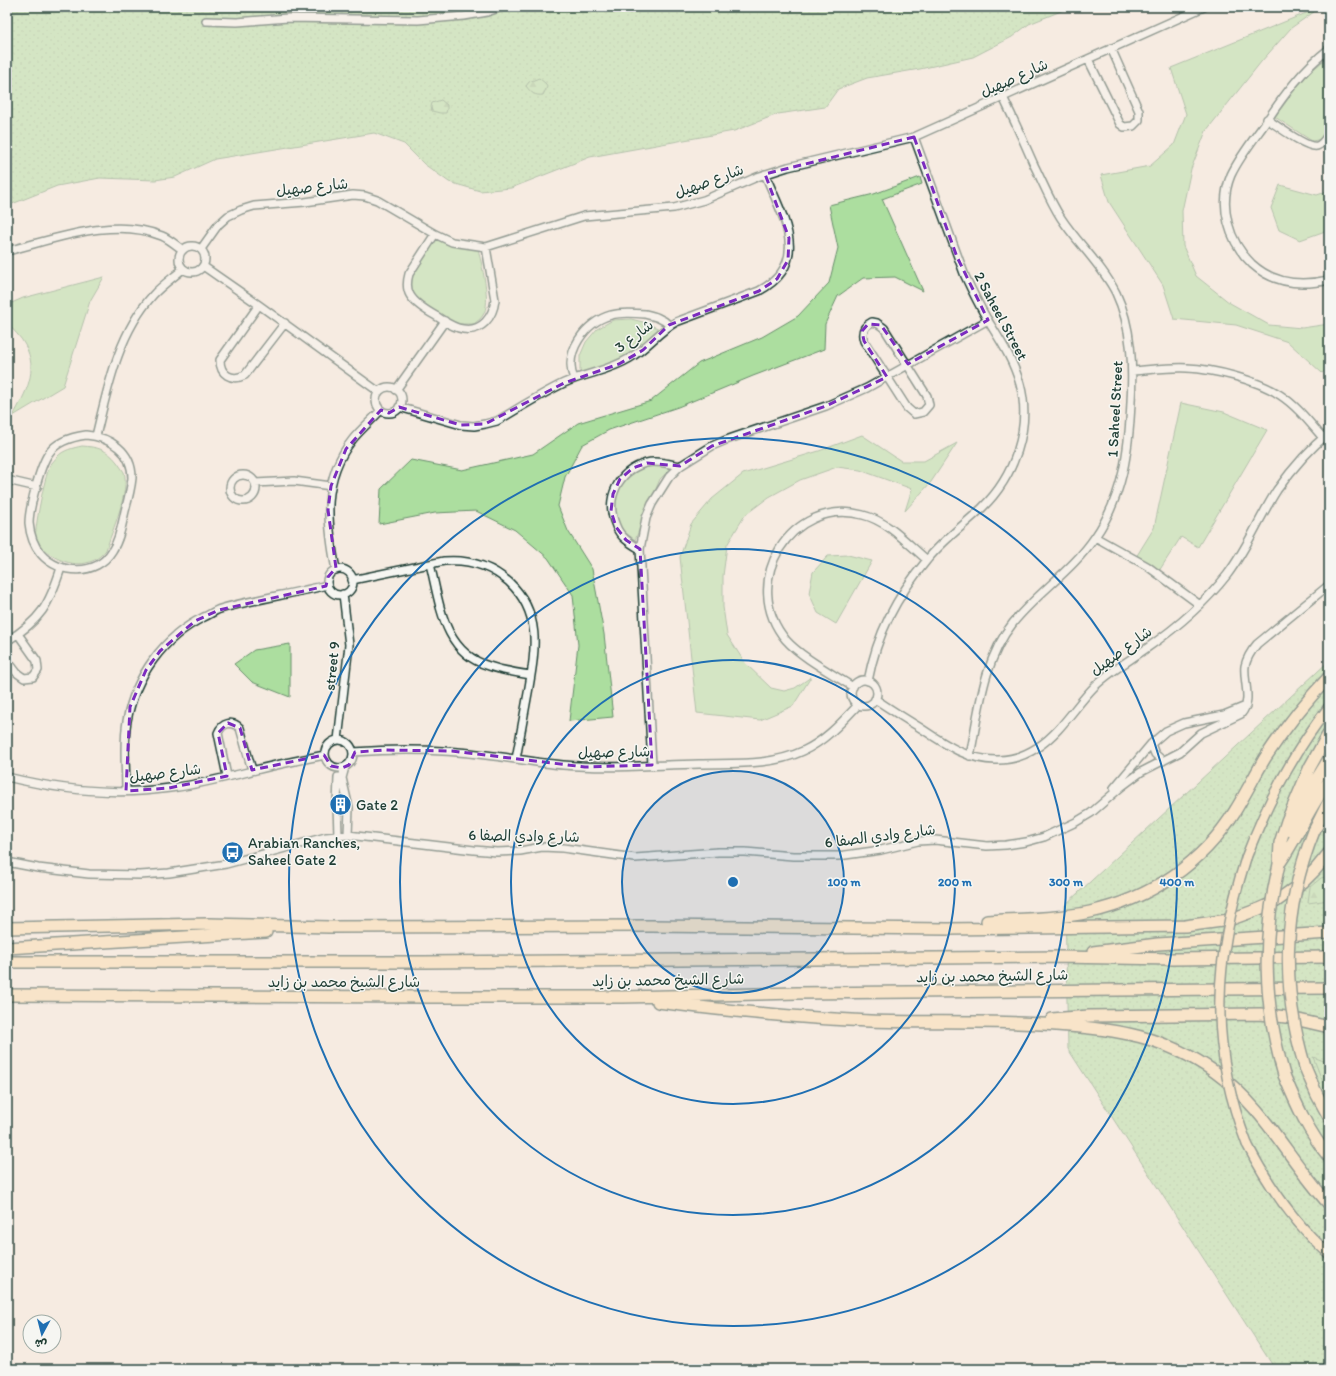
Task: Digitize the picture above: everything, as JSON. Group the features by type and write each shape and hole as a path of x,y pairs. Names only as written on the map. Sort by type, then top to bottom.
{"highway":[{"path":"948,929 986,921 1068,915 1088,912 1128,901 1164,883 1196,858 1223,828 1281,735 1298,712 1329,677"},
{"path":"1329,733 1310,767 1294,824 1290,848 1279,864 1270,910 1266,958 1267,990 1272,1029 1284,1075 1295,1102 1309,1128 1329,1157"},
{"path":"1294,824 1305,798 1329,759"},
{"path":"1294,824 1314,804 1329,781"},
{"path":"1329,801 1314,831 1298,877 1293,900 1288,948 1290,1003 1298,1044 1305,1067 1317,1095 1329,1117"},
{"path":"7,928 203,924 329,927 651,926 948,929 1185,926 1214,923 1243,916 1275,902 1303,882 1329,853"},
{"path":"7,948 329,927"},
{"path":"1059,957 1158,944 1329,933"},
{"name":"شارع الشيخ محمد بن زايد","path":"7,962 408,962 1059,957 1173,959 1329,957"},
{"name":"شارع الشيخ محمد بن زايد","path":"7,995 623,997 797,993 1329,988"},
{"path":"623,997 727,1011 832,1019 870,1021 1017,1022 1111,1030 1133,1034 1176,1049 1215,1072 1243,1096 1264,1118 1318,1193 1329,1204"},
{"path":"1017,1022 1089,1016 1254,1014 1286,1017 1329,1027"},
{"path":"1300,1168 1329,1194"}],"main road":[{"path":"1329,707 1314,726 1293,758 1275,790 1259,824 1246,858 1233,900 1227,931 1220,980 1219,1004 1220,1036 1226,1075 1231,1098 1248,1144 1264,1176 1285,1207 1309,1235 1329,1254"}],"street":[{"path":"206,21 243,22 288,18 418,20 464,16 487,12 502,7"},
{"name":"شارع صهيل","path":"201,249 218,225 228,216 240,210 254,206 305,202 353,195 365,196 377,200 435,234 452,242 486,247 584,216 643,210 658,210 691,204 765,174 788,167 914,137 1204,7"},
{"path":"1088,59 1120,124 1124,127 1133,126 1139,120 1139,111 1111,48"},
{"path":"1329,49 1298,77 1267,119 1231,176 1227,189 1226,203 1230,231 1236,245 1256,268 1269,276 1299,284 1329,280"},
{"name":"1 Saheel Street","path":"970,756 989,668 995,652 1003,637 1021,614 1073,563 1095,537 1115,500 1126,460 1129,440 1132,371 1127,327 1122,309 1116,293 1098,264 1070,232 1055,207 1003,97"},
{"path":"1267,119 1309,146 1317,146 1321,144 1329,133"},
{"name":"2 Saheel Street","path":"868,681 875,648 896,603 927,560 950,536 982,508 1002,483 1018,450 1024,416 1020,385 1010,355 974,296 956,257 914,137"},
{"name":"3 شارع","path":"399,407 461,425 474,426 485,424 497,420 564,383 607,370 631,358 648,346 669,326 684,318 759,291 773,282 783,270 789,255 790,238 765,174"},
{"path":"7,251 85,231 117,227 143,231 164,237 182,250"},
{"path":"435,234 409,274 407,289 410,296 426,310 462,329 471,330 486,323 494,308 495,300 486,247"},
{"path":"193,246 201,249 205,259 200,270 192,272 183,269 179,262 179,257 182,250 186,247 193,246"},
{"path":"203,266 259,304 379,392"},
{"path":"96,436 110,377 116,359 130,331 154,295 183,269"},
{"path":"259,304 220,360 220,366 227,376 239,378 244,375 285,323"},
{"path":"574,379 570,364 572,352 579,340 597,321 611,315 626,313 642,314 659,318 669,326"},
{"path":"652,765 640,549 646,518 652,504 669,477 680,466 712,446 826,406 887,377 988,320"},
{"path":"396,390 445,321"},
{"path":"872,322 881,325 908,364 929,400 927,409 919,414 910,412 864,341 862,332 868,324 872,322"},
{"path":"1132,371 1187,368 1214,371 1249,381 1279,394 1326,435"},
{"path":"389,388 396,390 401,396 399,407 393,412 389,413 381,410 378,407 376,399 379,392 382,389 389,388"},
{"path":"336,570 332,550 328,501 331,486 341,459 350,444 381,410"},
{"name":"شارع صهيل","path":"875,699 941,741 970,756 982,759 997,760 1011,759 1025,755 1051,738 1062,727 1094,686 1128,660 1146,649 1200,604 1227,575 1277,491 1291,472 1306,454 1326,435"},
{"path":"76,436 96,436 106,439 114,444 124,454 130,467 132,476 131,486 119,536 112,553 96,565 86,569 76,570 61,568 48,561 41,554 35,546 32,536 29,522 37,486 44,462 49,452 57,445 76,436"},
{"path":"640,549 626,540 616,527 611,511 613,494 617,484 620,479 633,468 647,463 663,463 680,466"},
{"path":"7,480 37,486"},
{"path":"255,483 294,481 331,486"},
{"path":"853,687 799,652 779,630 772,615 768,599 767,582 777,551 787,538 809,521 830,514 847,513 863,515 879,521 927,560"},
{"path":"1095,537 1147,566 1200,604"},
{"path":"352,580 457,560 476,563 493,570 513,586 521,596 527,608 532,620 535,634 534,660 516,759"},
{"path":"430,564 444,622 449,634 457,645 466,654 483,664 531,675"},
{"path":"7,641 31,624 38,616 50,599 61,568"},
{"path":"340,569 348,572 352,580 350,589 343,594 335,594 327,585 330,574 340,569"},
{"path":"126,791 126,738 130,707 135,691 146,670 160,651 176,635 189,626 219,610 327,585"},
{"path":"1246,706 1245,665 1252,650 1257,644 1329,586"},
{"name":"street 9","path":"338,740 349,644 343,594"},
{"path":"7,660 16,673 24,678 33,677 38,670 37,661 18,634"},
{"path":"859,681 868,681 876,691 875,699 865,706 854,702 851,695 853,687 859,681"},
{"name":"شارع صهيل","path":"353,752 393,750 439,751 485,754 586,767 763,762 790,756 816,744 828,735 858,704"},
{"name":"شارع وادي الصفا 6","path":"1104,801 1158,737 1175,726 1224,715 1246,706"},
{"name":"شارع وادي الصفا 6","path":"7,862 44,869 89,874 140,875 169,873 226,864 282,848 338,835 497,852 520,851 542,847 584,850 635,858 718,852 746,852 793,856 838,856 881,850 918,841 935,840 987,846 1006,845 1044,837 1086,816 1141,772 1180,752 1201,733 1237,716 1244,711 1246,706"},
{"path":"1194,722 1201,733"},
{"path":"227,776 218,733 223,725 228,723 237,725 240,728 252,770"},
{"path":"338,835 337,805 341,787 342,778 345,767 352,761 353,752 349,745 338,740 330,744 325,755 328,763 335,768 338,774 341,787 349,808 348,835"},
{"path":"1151,744 1155,754 1163,761"},
{"name":"شارع صهيل","path":"7,776 76,790 126,791 190,785 325,755"},
{"path":"335,768 345,767"},
{"path":"338,822 348,822"}],"highlighted area":[{"path":"914,137 957,257 988,320 908,364 881,325 868,324 862,331 864,341 887,377 826,406 712,446 680,466 647,463 633,468 620,479 613,494 611,511 616,527 626,540 640,549 652,765 585,767 452,751 386,750 355,752 349,765 342,768 331,766 324,755 252,770 240,728 228,723 218,733 227,776 169,788 126,791 130,707 146,670 160,651 195,621 219,610 326,586 328,577 336,568 328,510 331,486 346,449 381,410 389,413 399,407 461,425 485,424 564,383 619,364 643,350 669,325 759,291 777,279 788,260 789,238 765,174"}],"green space":[{"path":"7,7 1071,7 1029,24 1012,37 973,57 920,69 867,78 838,89 825,107 778,114 734,131 590,157 511,188 480,191 449,182 424,164 404,144 374,133 215,159 175,177 155,180 100,178 57,186 7,206"},
{"path":"1321,7 1291,28 1261,62 1206,131 1191,169 1182,211 1183,246 1196,276 1230,303 1269,325 1302,328 1329,324 1329,368 1322,373 1288,342 1236,325 1174,319 1163,285 1109,202 1101,175 1150,166 1174,145 1186,114 1171,68"},
{"path":"1329,57 1329,129 1322,139 1312,141 1275,117 1306,77"},
{"path":"539,78 546,84 547,87 543,95 533,94 526,86 529,82"},
{"path":"441,100 447,105 446,113 432,111 432,103"},
{"path":"920,177 922,184 882,199 923,291 895,277 863,278 838,296 825,324 824,349 678,407 609,430 582,445 565,477 558,506 568,531 592,569 604,634 613,717 569,721 578,645 573,595 548,558 515,530 476,511 435,513 379,524 381,489 411,460 462,470 533,454 578,423 651,401 699,363 762,337 798,316 829,283 838,248 829,205 874,194"},
{"path":"1280,185 1317,195 1329,191 1328,230 1300,240 1279,230 1271,208"},
{"path":"432,236 478,248 485,283 486,302 483,315 474,324 458,324 440,315 415,296 411,287 412,278"},
{"path":"104,277 90,301 63,386 13,416 26,390 31,373 31,364 23,342 7,323 7,305 23,298"},
{"path":"631,319 660,329 627,358 605,367 580,373 580,356 586,342 597,329 613,320"},
{"path":"1181,403 1224,412 1267,430 1198,547 1181,537 1159,571 1136,557 1154,528"},
{"path":"862,435 901,461 924,461 957,443 931,482 905,511 912,489 860,470 837,467 800,480 769,497 745,515 727,545 723,576 723,607 727,635 745,663 771,688 784,691 795,688 811,677 793,706 760,720 697,713 680,557 691,524 712,499 743,474 819,451"},
{"path":"82,446 97,448 105,451 117,462 124,472 125,490 106,550 95,560 79,564 65,561 51,555 40,545 36,532 44,486 51,464 62,453"},
{"path":"658,465 671,469 660,479 635,540 621,529 614,512 616,494 625,480 640,468"},
{"path":"848,555 872,561 836,624 818,613 809,593 813,572 828,556"},
{"path":"290,644 290,697 252,682 234,664 254,650"},
{"path":"1329,661 1329,1369 1275,1369 1068,1049 1065,905"},
{"path":"1329,876 1329,900 1308,903 1310,887 1321,878"},
{"path":"1313,1057 1329,1063 1329,1083 1322,1080"}],"place":[{"name":"Gate 2","path":"341,805"},
{"name":"Arabian Ranches, Saheel Gate 2","path":"233,852"}]}
